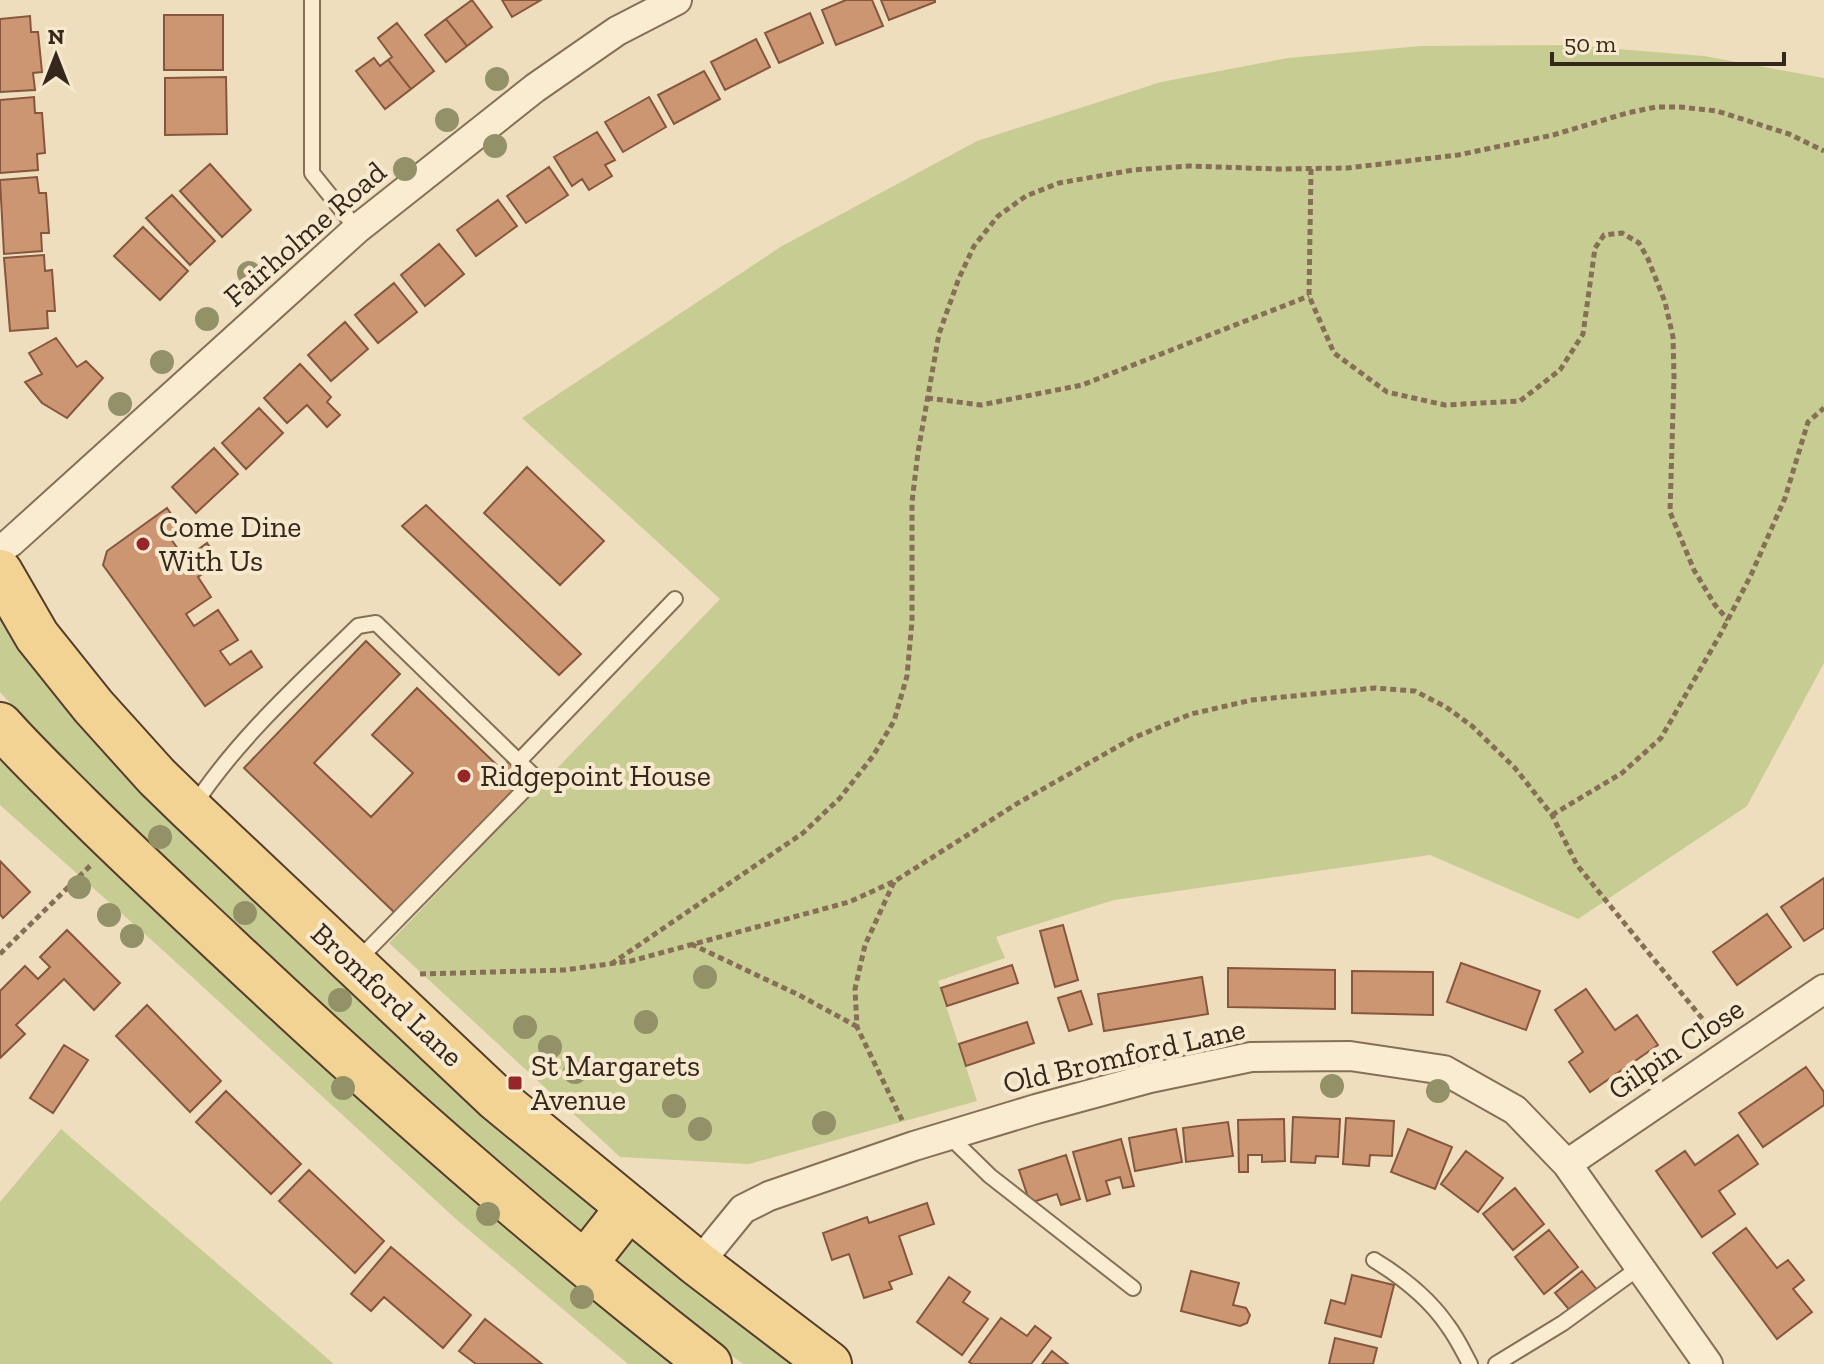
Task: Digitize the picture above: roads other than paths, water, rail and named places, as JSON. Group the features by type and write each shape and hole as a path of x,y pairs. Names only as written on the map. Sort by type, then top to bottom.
{"main road":[{"name":"Bromford Lane","path":"0,572 37,636 93,706 191,810 497,1099 698,1264 829,1364"},
{"path":"0,725 114,841 278,995 479,1175 709,1364"},
{"path":"585,1263 629,1207"}],"street":[{"name":"Fairholme Road","path":"0,550 357,229 535,88 617,31 677,0"},
{"name":"Gilpin Close","path":"1567,1164 1824,989"},
{"name":"Old Bromford Lane","path":"698,1264 743,1209 769,1196 914,1146 1150,1078 1251,1057 1350,1056 1444,1070 1515,1110 1567,1164 1708,1364"}],"lane":[{"path":"312,0 312,173 357,229"},
{"path":"519,761 675,599"},
{"path":"191,810 211,779 257,725 358,626 376,623 536,778 360,969"},
{"path":"949,1136 990,1176 1133,1288"},
{"path":"1374,1260 1421,1294 1448,1325 1470,1364"},
{"path":"1496,1364 1563,1323 1640,1267"}],"place":[{"name":"Come Dine With Us","path":"143,544"},
{"name":"Ridgepoint House","path":"464,776"},
{"name":"St Margarets Avenue","path":"515,1083"}]}
